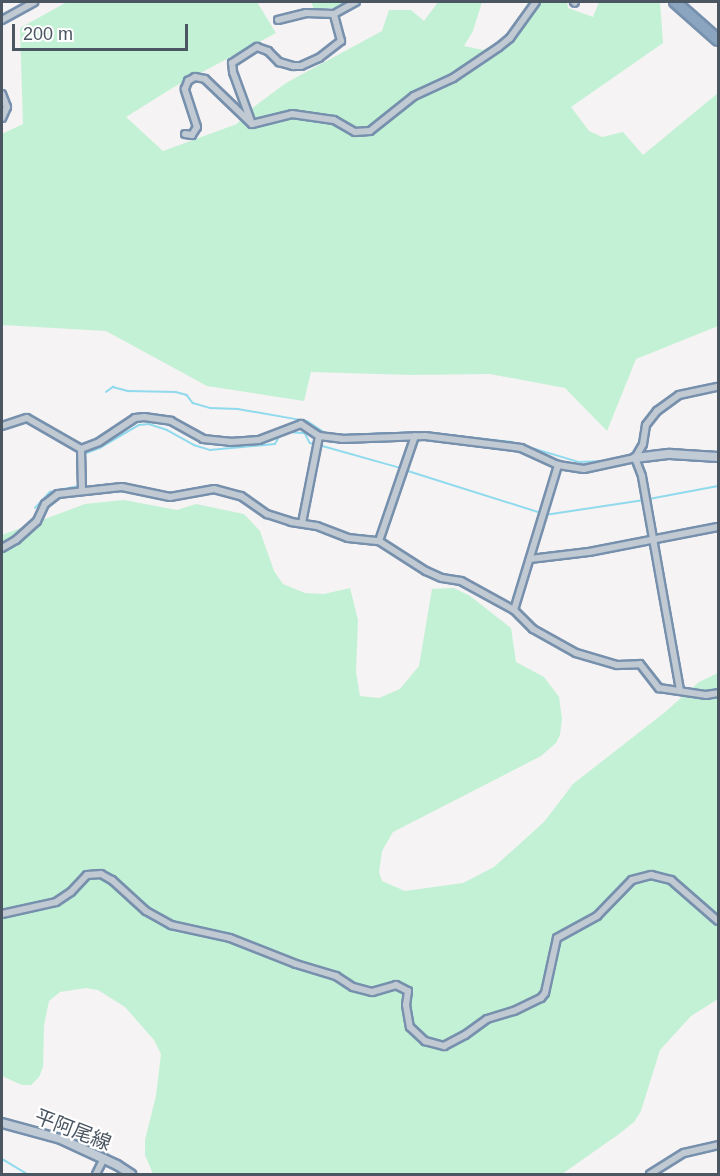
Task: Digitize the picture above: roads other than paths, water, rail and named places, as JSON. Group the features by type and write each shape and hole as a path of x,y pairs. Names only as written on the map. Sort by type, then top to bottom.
{"highway":[{"path":"675,2 718,40"}],"main road":[{"path":"635,458 670,454 718,457"},
{"name":"平阿尾線","path":"2,1124 60,1139 104,1158 131,1174"}],"street":[{"path":"4,17 34,2"},
{"path":"278,20 306,13 334,14 356,2"},
{"path":"252,124 291,114 334,120 355,132 370,131 414,96 453,78 499,47 510,38 536,2"},
{"path":"252,124 233,72 232,63 256,48 268,51 279,62 293,66 301,66 320,58 340,40 334,14"},
{"path":"185,134 196,132 185,88 188,81 195,77 205,79 252,124"},
{"path":"2,94 7,107 2,118"},
{"path":"81,449 99,442 135,417 144,417 171,421 203,439 230,442 259,440 301,424 319,436 354,439 415,436 521,448 558,465 584,470 635,458 643,444 646,425 657,411 679,395 718,387"},
{"path":"2,426 27,418 81,449"},
{"path":"302,523 319,436"},
{"path":"379,541 415,436"},
{"path":"81,449 82,490"},
{"path":"635,458 642,476 680,690"},
{"path":"514,610 558,465"},
{"path":"2,548 16,540 37,520 45,504 58,494 122,487 170,497 214,489 241,496 279,518 348,538 379,541 426,571 442,578 461,580 514,610 534,628 568,649 617,665 640,664 659,688 706,695 718,693"},
{"path":"530,559 718,527"},
{"path":"2,914 56,902 71,892 87,875 101,874 112,880 146,911 171,925 230,938 296,964 336,976 353,987 372,992 396,985 408,991 406,1005 410,1027 425,1041 444,1046 488,1019 514,1011 541,998 545,993 557,938 597,916 632,880 651,875 671,880 718,921"},
{"path":"650,1174 684,1153 718,1144"},
{"path":"96,1174 104,1158"}],"waterway":[{"path":"106,392 113,387 128,391 176,392 187,395 193,403 210,408 238,409 307,421 327,434"},
{"path":"84,454 100,448 139,425 149,424 210,450 275,444 280,435"},
{"path":"289,432 305,433 310,443 314,444"},
{"path":"337,435 423,432 512,442 579,462 605,461"},
{"path":"319,445 401,468"},
{"path":"681,451 712,452"},
{"path":"405,470 541,513"},
{"path":"35,508 50,492 79,486"},
{"path":"649,499 718,486"},
{"path":"545,515 644,500"},
{"path":"2,1161 4,1160 27,1174"}]}
